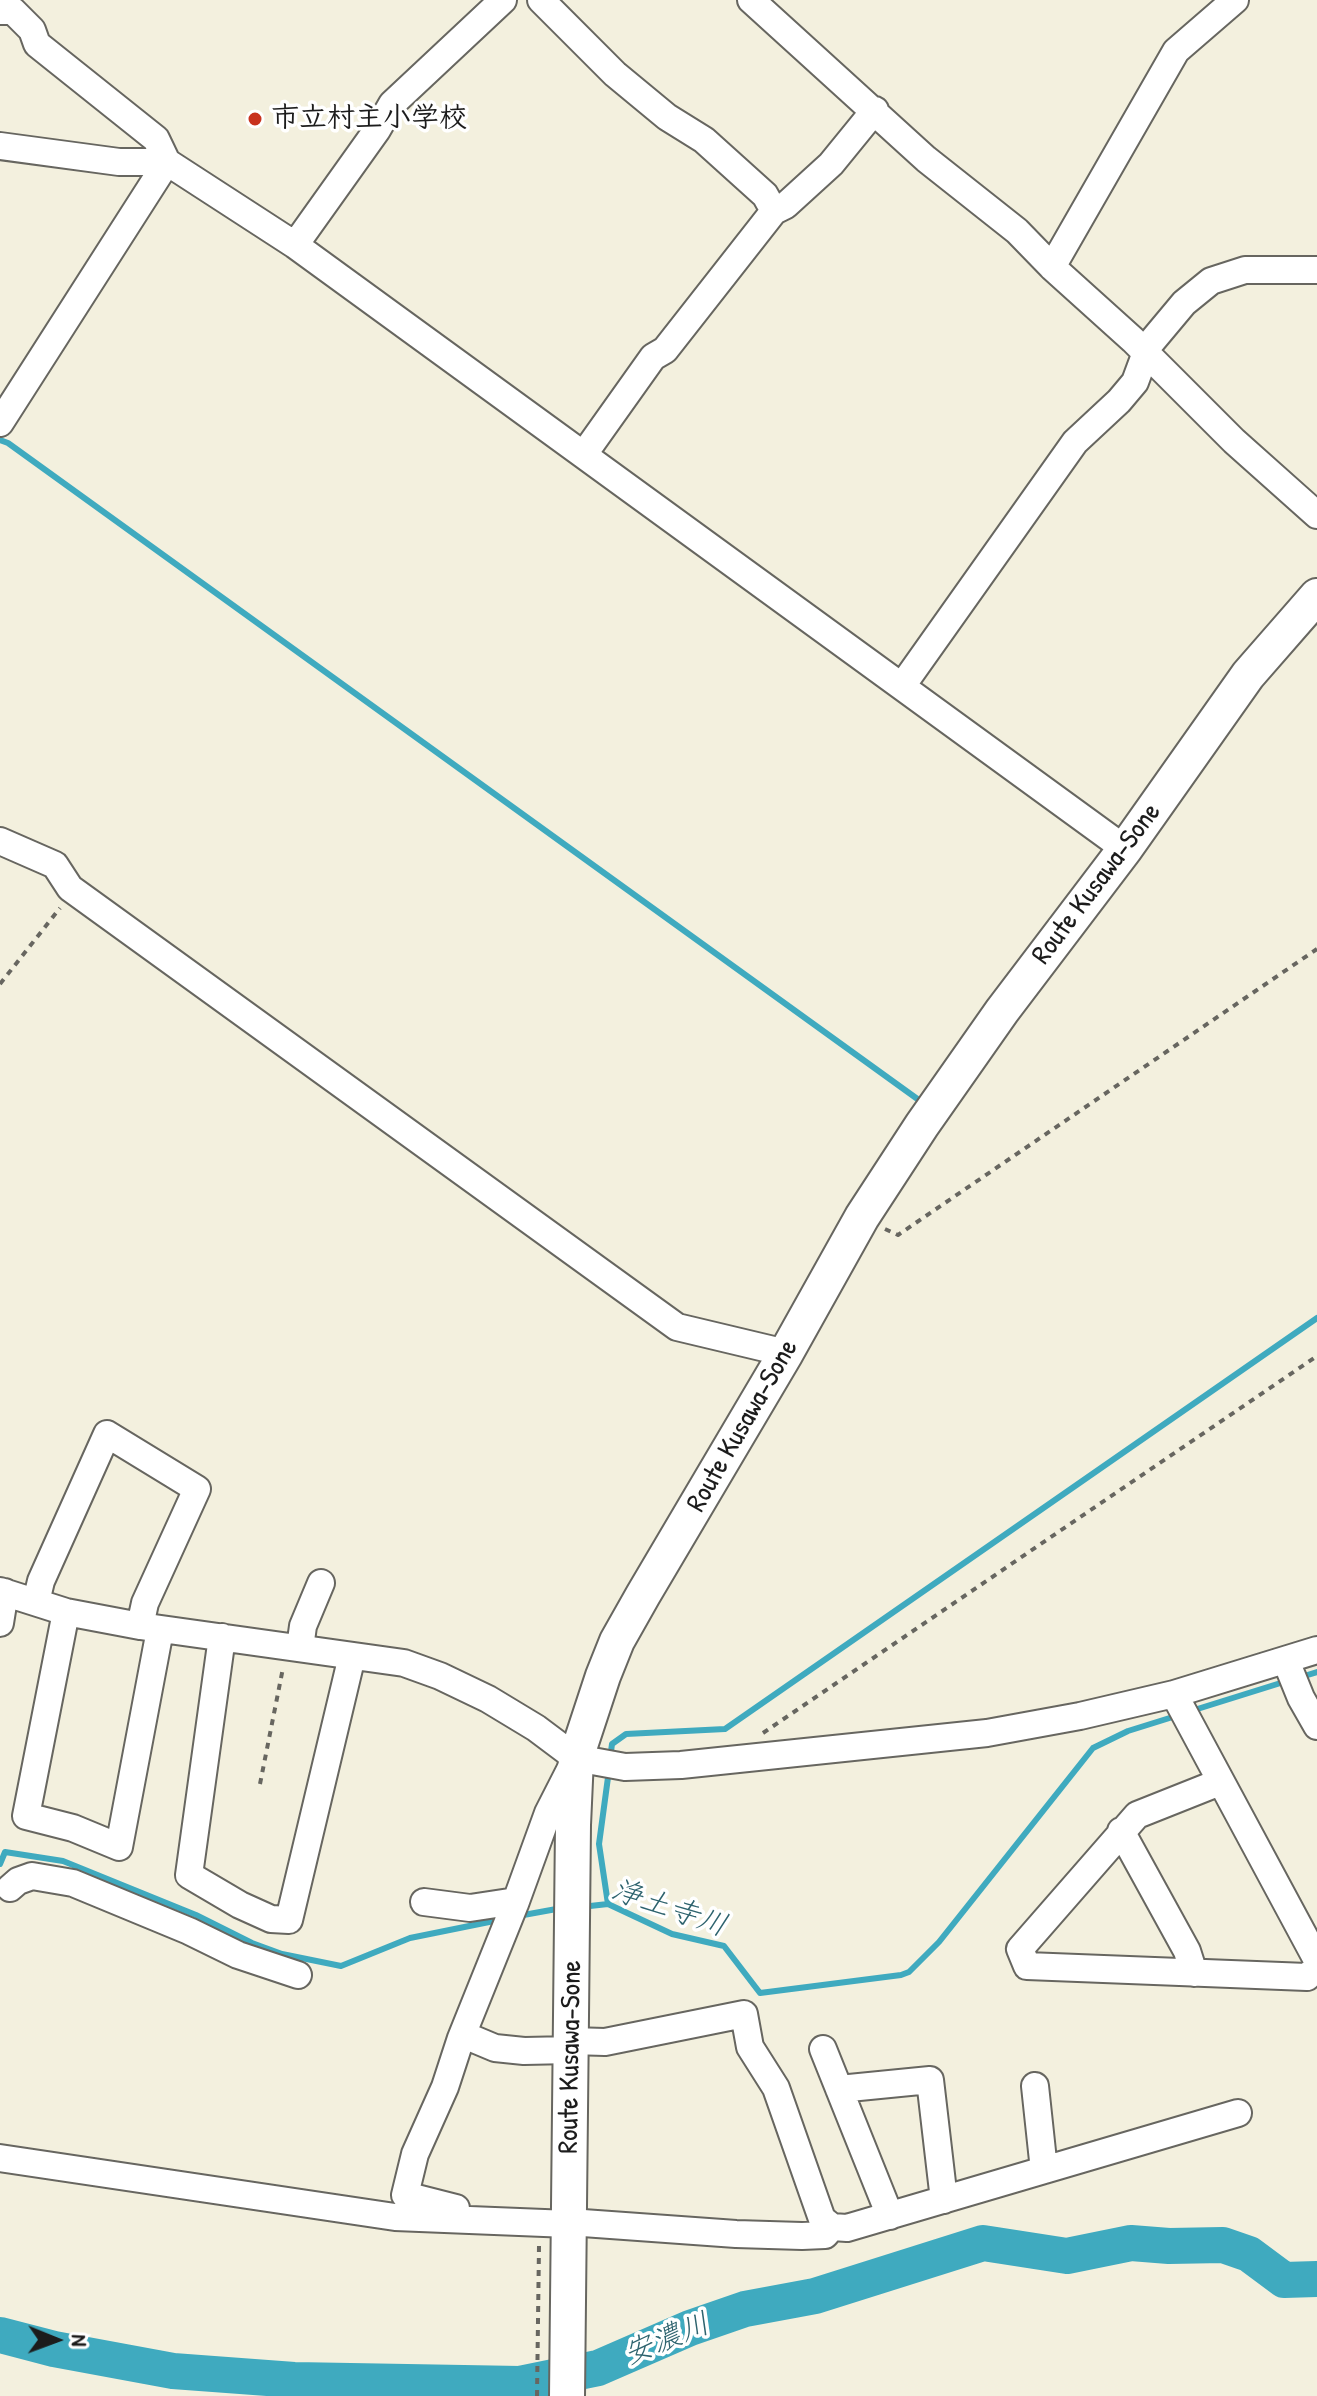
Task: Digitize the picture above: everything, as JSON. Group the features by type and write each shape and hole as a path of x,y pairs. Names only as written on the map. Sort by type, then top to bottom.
{"main road":[{"name":"Route Kusawa-Sone","path":"567,2396 559,2223 571,2046 576,1758 617,1641 862,1217 922,1125 1002,1011 1125,849 1248,675 1317,596"}],"street":[{"path":"295,245 392,104 503,0"},
{"path":"541,0 615,74 667,117 704,140 765,195 774,211"},
{"path":"751,0 926,159 1017,231 1234,441 1317,515"},
{"path":"1052,267 1176,51 1235,0"},
{"path":"0,11 13,11 32,30 37,44 156,139 167,162 295,245 1125,849"},
{"path":"584,454 653,357 665,350 774,211 786,205 831,164 875,110"},
{"path":"0,146 119,162 167,162"},
{"path":"0,423 167,162"},
{"path":"902,686 1075,442 1135,382 1144,354 1184,303 1211,281 1245,270 1317,270"},
{"path":"0,841 55,865 70,888 677,1327 786,1353"},
{"path":"36,1602 41,1581 107,1434 197,1489 145,1603 150,1628 119,1847 73,1828 26,1816 66,1612"},
{"path":"293,1647 321,1583"},
{"path":"0,1623 3,1591 66,1612 150,1628 404,1663 488,1699 536,1728 576,1758 625,1767 681,1765 987,1733 1174,1694 1317,1650"},
{"path":"222,1637 189,1875 271,1919 289,1920 352,1656"},
{"path":"1286,1661 1317,1726"},
{"path":"1174,1694 1317,1960"},
{"path":"477,2221 456,2208 405,2195 415,2154 445,2087 548,1813 576,1758"},
{"path":"1220,1782 1137,1815 1020,1949 1027,1966 1307,1977 1317,1968"},
{"path":"1121,1831 1187,1951 1194,1973"},
{"path":"4,1888 32,1876 73,1883 238,1955 298,1975"},
{"path":"424,1902 470,1908 516,1903"},
{"path":"464,2035 495,2048 571,2046 744,2014 750,2047 776,2088 822,2219 832,2227 847,2228 890,2216 1238,2113"},
{"path":"823,2049 890,2216"},
{"path":"839,2089 930,2080 944,2200"},
{"path":"1035,2086 1044,2170"},
{"path":"0,2158 395,2217 802,2236 825,2235 832,2227"}],"path":[{"path":"0,984 63,904 70,888"},
{"path":"898,1235 1317,949"},
{"path":"749,1757 753,1740 1317,1356"},
{"path":"260,1784 293,1647"},
{"path":"537,2396 559,2223"}],"waterway":[{"path":"0,440 923,1103"},
{"path":"610,1759 612,1744 626,1734 725,1729 1317,1318"},
{"name":"浄土寺川","path":"1301,1677 1317,1672"},
{"name":"浄土寺川","path":"1191,1711 1287,1681"},
{"name":"浄土寺川","path":"581,1907 608,1904 672,1934 724,1946 760,1993 901,1975 909,1972 939,1942 1093,1748 1128,1731 1176,1716"},
{"path":"608,1904 599,1844 609,1770"},
{"name":"浄土寺川","path":"0,1864 5,1852 63,1861 196,1915 252,1943 282,1954 341,1966 410,1938 499,1920"},
{"name":"浄土寺川","path":"518,1916 562,1908"},
{"name":"安濃川","path":"0,2335 54,2349 173,2371 294,2380 520,2384 598,2368 690,2328 745,2309 815,2296 983,2243 1067,2256 1131,2243 1223,2245 1249,2254 1284,2280 1317,2279"}],"place":[{"name":"市立村主小学校","path":"255,119"}]}
